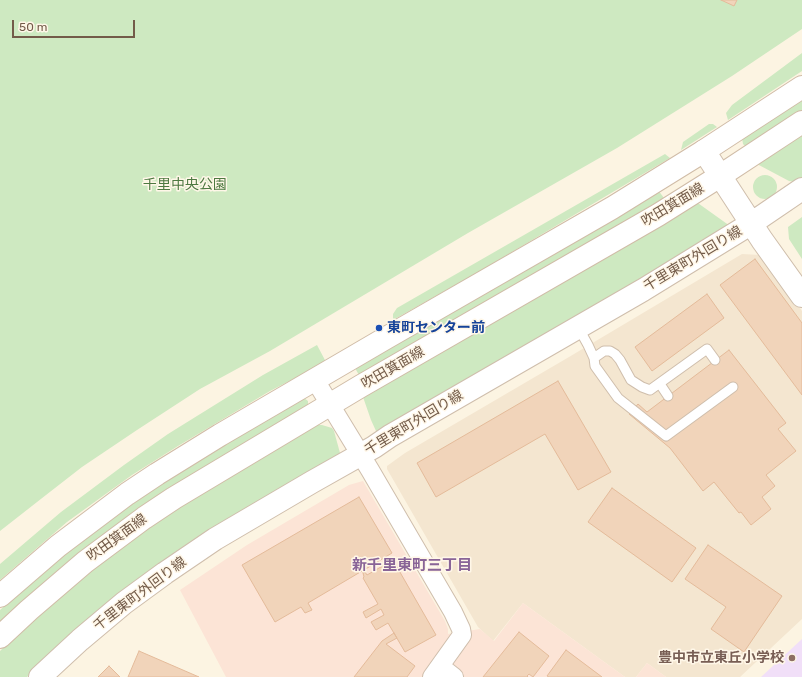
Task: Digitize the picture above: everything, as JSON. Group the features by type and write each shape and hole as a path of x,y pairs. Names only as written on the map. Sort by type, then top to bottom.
{"main road":[{"name":"吹田箕面線","path":"0,596 58,546 127,494 189,454 386,338 612,208 704,151 802,87"},
{"name":"吹田箕面線","path":"0,637 84,562 144,518 186,490 615,240 720,176 802,122"},
{"path":"704,151 802,296"},
{"name":"千里東町外回り線","path":"40,677 80,640 118,608 165,573 233,529 642,290 752,224 802,189"}],"street":[{"path":"315,380 360,454 461,628 462,635 436,672 454,677"}],"lane":[{"path":"578,327 594,358 594,366 618,398 666,436 733,387"},
{"path":"594,358 604,351 610,351 620,360 632,380 642,387 650,390 707,349 715,360"},
{"path":"660,384 668,396"}],"shaded area":[{"path":"742,254 760,255 802,311 802,619 740,677 666,677 647,663 636,677 625,677 523,603 493,641 478,627 387,469 387,466 405,453"},
{"path":"363,481 445,621 448,634 480,629 494,641 523,603 625,677 226,677 180,590 247,545 349,485"},
{"name":"豊中市立東丘小学校","path":"802,639 802,677 761,677"},
{"path":"647,663 666,677 636,677"}],"green space":[{"name":"千里中央公園","path":"0,0 802,0 802,29 732,76 617,148 468,233 270,351 200,389 82,467 0,531"},
{"path":"802,53 802,71 728,120 726,113 732,105"},
{"path":"802,98 802,110 750,145 745,146 743,144 742,138"},
{"path":"709,124 713,124 717,127 681,150 683,142"},
{"path":"802,134 802,178 796,182 789,181 757,164"},
{"path":"665,154 670,158 475,274 393,320 393,314 397,308"},
{"path":"765,175 774,178 777,187 774,196 765,199 756,196 753,187 756,178"},
{"path":"658,190 664,198 360,377 355,368"},
{"path":"695,201 730,226 378,433 376,431 363,397"},
{"path":"802,217 802,259 789,239 788,227"},
{"path":"317,345 326,362 270,391 132,475 67,522 0,580 0,564 61,512 124,465 168,434 263,375"},
{"path":"304,398 308,401 308,406 186,478 0,623 0,610 41,573 109,519 207,453"},
{"path":"315,425 322,425 332,428 340,453 339,455 210,530 49,656 27,677 0,677 0,651 67,589 128,542 196,495"}],"building":[{"path":"721,0 737,0 734,6"},
{"path":"755,259 802,323 802,395 720,285"},
{"path":"707,294 724,318 652,371 635,347"},
{"path":"729,350 786,423 778,429 796,451 766,475 775,486 762,497 771,509 751,525 741,512 739,513 714,482 703,491 670,448 629,414 638,404 647,412"},
{"path":"558,381 611,472 578,490 545,434 436,497 417,463"},
{"path":"612,488 696,548 672,582 588,522"},
{"path":"359,497 392,553 364,570 365,572 363,573 362,571 308,603 312,610 305,613 301,607 275,622 242,565"},
{"path":"708,545 782,596 744,652 711,629 726,607 685,579"},
{"path":"393,560 436,635 405,652 388,623 376,630 371,622 384,615 381,609 366,618 363,612 378,604 363,578 363,573 365,572 367,575"},
{"path":"519,632 549,656 533,677 529,674 527,676 528,677 483,677"},
{"path":"394,633 397,638 386,644 415,666 407,677 354,677 382,641"},
{"path":"566,650 602,677 547,676"},
{"path":"139,651 199,677 128,677"},
{"path":"109,666 120,677 98,677"}],"place":[{"name":"東町センター前","path":"379,328"},
{"name":"豊中市立東丘小学校","path":"792,658"}],"district":[{"name":"新千里東町三丁目","path":"412,566"}]}
